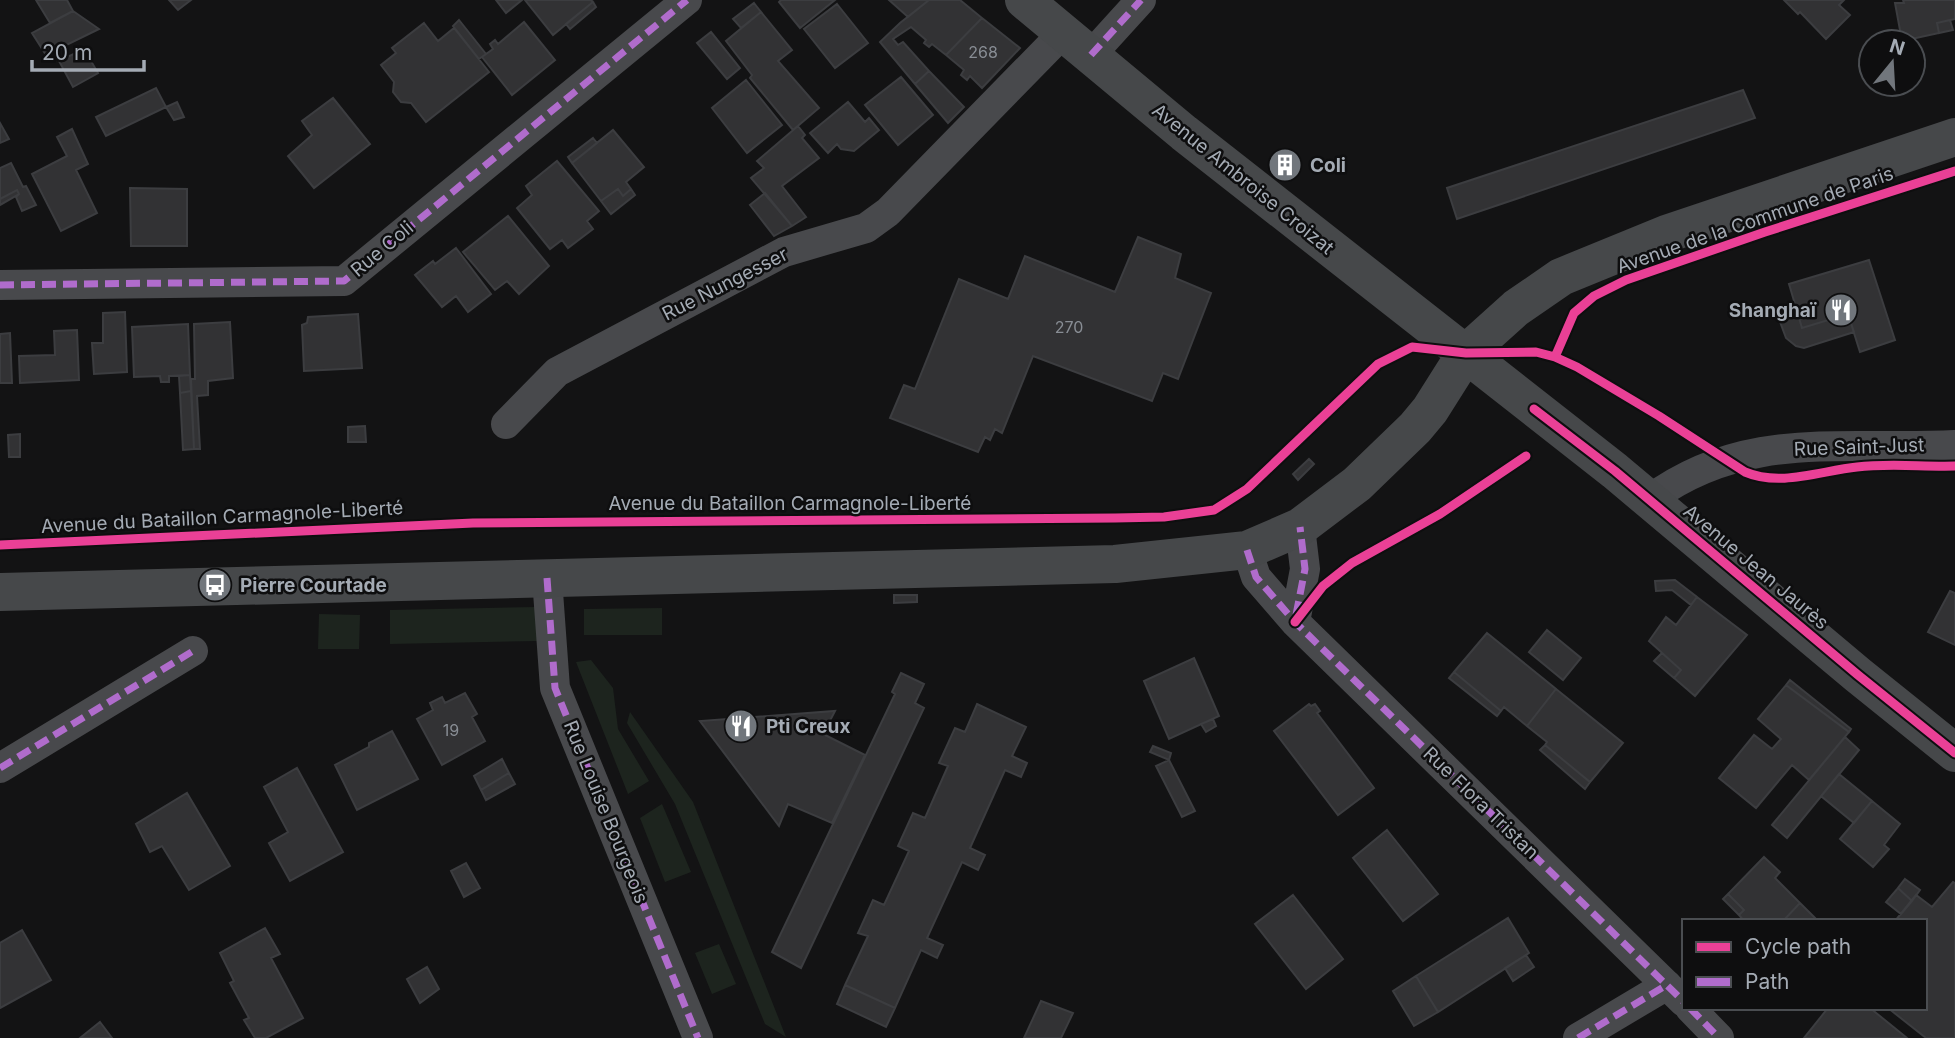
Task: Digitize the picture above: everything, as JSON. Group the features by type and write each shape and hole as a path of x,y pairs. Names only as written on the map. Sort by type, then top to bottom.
{"main road":[{"name":"Avenue Ambroise Croizat","path":"1024,0 1184,133 1466,353"},
{"name":"Avenue de la Commune de Paris","path":"1466,353 1516,308 1561,277 1666,234 1955,136"},
{"name":"Avenue Jean Jaurès","path":"1466,353 1955,753"},
{"path":"0,592 1115,564 1247,550 1300,527 1357,484 1430,410 1466,353"}],"street":[{"name":"Rue Coli","path":"0,285 344,281 388,242 687,0"},
{"name":"Rue Nungesser","path":"506,424 557,372 784,252 866,228 888,212 1078,43 1141,0"},
{"name":"Rue Saint-Just","path":"1649,500 1684,477 1725,459 1812,445 1955,445"},
{"path":"1295,622 1305,569 1300,527"},
{"name":"Rue Flora Tristan","path":"1247,550 1256,577 1295,622 1675,994 1578,1038"},
{"name":"Rue Louise Bourgeois","path":"547,578 555,688 698,1038"},
{"path":"0,768 193,651"},
{"path":"1692,1010 1719,1038"}],"shaded area":[{"path":"537,607 537,641 390,644 390,610"},
{"path":"662,608 662,635 584,635 584,609"},
{"path":"319,614 360,615 359,649 318,649"},
{"path":"591,660 613,688 618,729 649,781 628,794 576,662"},
{"path":"630,712 693,802 786,1037 765,1024 675,804 627,723"},
{"path":"662,804 691,872 665,882 640,818"},
{"path":"719,944 736,984 712,994 695,953"}],"building":[{"path":"36,0 67,0 73,11 50,23"},
{"path":"169,0 191,0 178,10"},
{"path":"496,0 522,0 506,13"},
{"path":"525,0 591,0 593,2 553,35"},
{"path":"835,0 800,28 779,2"},
{"path":"889,0 929,0 908,17"},
{"path":"929,0 960,0 982,18 946,55 932,44 929,47 924,43 926,40 911,27 893,39 898,45 903,42 929,71 915,84 880,42"},
{"path":"1784,0 1844,0 1839,5 1850,15 1826,39"},
{"path":"1903,0 1955,0 1955,19 1937,23 1939,33 1927,36 1927,28 1900,28 1895,3 1904,3"},
{"path":"593,2 596,7 570,29 566,24"},
{"path":"754,3 761,12 741,28 733,19"},
{"path":"837,4 868,43 835,68 804,29"},
{"path":"73,11 99,29 46,55 32,33"},
{"path":"761,12 792,50 778,61 819,108 793,130 750,78 752,75 726,41"},
{"path":"982,18 1020,48 982,88 970,76 967,80 961,75 964,70 946,55"},
{"path":"459,20 486,54 479,59 453,26"},
{"path":"1950,20 1953,30 1939,33 1937,23"},
{"path":"524,22 555,60 512,95 482,57 493,49 490,44 495,40 498,44"},
{"path":"424,23 438,41 454,28 489,72 426,122 411,103 401,102 393,92 394,82 381,65 396,53 392,48"},
{"path":"711,32 740,68 727,79 697,43"},
{"path":"84,49 98,73 73,87 59,61"},
{"path":"929,71 964,107 948,123 915,84"},
{"path":"901,77 933,115 898,145 865,105"},
{"path":"746,80 782,125 747,153 712,108"},
{"path":"156,88 166,107 106,136 96,117"},
{"path":"1743,90 1755,118 1457,219 1447,188"},
{"path":"333,98 370,144 314,188 288,156 312,135 302,121"},
{"path":"177,102 184,117 174,120 166,107"},
{"path":"848,102 865,122 869,118 879,130 854,151 841,149 837,144 828,153 810,133"},
{"path":"0,123 9,139 0,143"},
{"path":"798,126 805,135 802,138 819,158 782,186 806,217 792,226 751,178 764,168 757,161"},
{"path":"72,129 88,164 76,170 97,213 61,231 32,174 67,156 57,137"},
{"path":"613,130 644,167 626,182 631,189 623,196 618,189 601,201 572,163"},
{"path":"593,138 597,143 572,163 568,157"},
{"name":"Coli","path":"1279,154 1297,169 1291,176 1273,162"},
{"path":"557,161 599,211 587,221 593,229 568,248 562,240 550,249 517,208 532,195 526,186"},
{"path":"11,163 36,205 22,211 16,197 19,194 17,190 0,199 0,168"},
{"path":"130,188 187,189 187,246 131,246"},
{"path":"618,189 623,196 631,189 635,195 611,214 601,201"},
{"path":"17,190 19,194 0,205 0,199"},
{"path":"765,193 792,226 774,236 750,205"},
{"path":"508,216 549,266 519,294 507,281 495,290 463,252"},
{"path":"1138,237 1181,254 1175,278 1211,293 1178,379 1163,373 1152,401 1033,356 1002,433 995,429 990,440 985,437 978,452 890,418 904,385 915,389 959,279 1008,299 1025,256 1115,292"},
{"path":"456,248 491,294 468,312 456,296 442,307 415,275"},
{"name":"Shanghaï","path":"1869,260 1895,340 1860,352 1848,314 1802,328 1789,284"},
{"path":"1795,305 1802,328 1848,314 1854,332 1804,348 1796,346 1786,338 1779,319 1785,308"},
{"path":"125,312 127,372 94,374 92,343 103,343 103,313"},
{"path":"358,314 362,368 304,371 302,325 307,323 308,317"},
{"path":"230,322 233,378 208,381 208,395 197,396 200,449 194,449 191,379 195,379 194,324"},
{"path":"188,324 190,375 169,376 169,382 161,382 160,376 134,377 132,327"},
{"path":"77,330 79,380 20,383 19,356 55,355 54,331"},
{"path":"10,333 12,383 0,383 0,334"},
{"path":"190,375 191,391 180,393 179,376"},
{"path":"191,391 194,449 183,450 180,393"},
{"path":"365,426 366,442 348,442 348,427"},
{"path":"20,434 20,457 9,457 8,435"},
{"path":"1309,459 1314,464 1298,480 1293,474"},
{"path":"1675,580 1697,597 1691,605 1672,590 1656,591 1655,581"},
{"path":"1950,591 1955,593 1955,645 1928,632"},
{"path":"894,595 917,595 917,602 894,603"},
{"path":"1697,597 1747,635 1695,696 1674,678 1681,670 1649,641 1666,617 1676,625"},
{"path":"1547,630 1581,658 1563,680 1529,652"},
{"path":"1487,633 1556,689 1527,726 1504,707 1501,711 1454,672"},
{"path":"1662,653 1681,670 1674,678 1654,661"},
{"path":"1194,658 1219,716 1169,739 1144,681"},
{"path":"1454,672 1501,711 1497,716 1449,678"},
{"path":"901,673 924,684 915,703 924,708 801,968 772,952 895,694 892,692"},
{"path":"1790,680 1851,729 1849,732 1786,685"},
{"path":"1786,685 1849,732 1809,780 1792,765 1756,808 1719,778 1754,735 1772,749 1781,739 1758,719"},
{"path":"1556,689 1623,743 1590,782 1545,745 1547,742 1527,726"},
{"path":"465,693 477,714 472,717 485,741 442,765 417,719 433,710 430,703 442,697 445,703"},
{"path":"977,704 1026,727 1012,756 1027,763 1021,777 1005,770 970,848 985,855 978,870 962,862 927,938 943,945 937,958 921,950 895,1008 845,985 868,936 858,933 873,900 884,905 909,851 898,846 913,813 925,818 948,766 939,763 955,728 965,732"},
{"path":"1309,704 1315,704 1320,711 1317,713 1374,788 1338,815 1274,731"},
{"path":"835,711 823,734 865,755 832,823 788,804 779,826 700,721"},
{"path":"1213,719 1216,726 1206,732 1201,724"},
{"path":"392,731 418,779 357,810 335,765"},
{"path":"1845,737 1859,750 1787,838 1772,825"},
{"path":"1545,745 1590,782 1585,789 1540,750"},
{"path":"1153,746 1171,753 1169,760 1150,752"},
{"path":"502,759 509,773 481,790 474,776"},
{"path":"1169,760 1195,811 1182,817 1156,766"},
{"path":"297,768 343,852 290,881 269,843 288,832 264,787"},
{"path":"509,773 515,784 486,800 481,790"},
{"path":"1839,774 1872,801 1854,823 1821,796"},
{"path":"187,793 230,866 189,890 162,846 150,852 136,824"},
{"path":"1872,801 1900,824 1884,845 1889,849 1873,867 1840,839"},
{"path":"1387,830 1438,894 1403,921 1353,858"},
{"path":"1764,857 1780,872 1775,878 1800,903 1785,919 1742,919 1739,915 1744,910 1728,894"},
{"path":"466,863 480,888 464,897 451,871"},
{"path":"1905,879 1920,890 1912,901 1898,888"},
{"path":"1953,882 1955,883 1955,1038 1926,1038 1891,1010 1927,1010 1927,919 1897,919 1916,895 1932,907"},
{"path":"1898,888 1912,901 1901,914 1886,902"},
{"path":"1728,894 1744,910 1739,915 1723,899"},
{"path":"1293,895 1343,959 1306,989 1255,924"},
{"path":"1800,903 1815,918 1814,919 1785,919"},
{"path":"1508,918 1529,953 1438,1012 1416,976"},
{"path":"265,928 280,954 271,958 303,1018 266,1038 255,1038 244,1020 249,1018 230,983 234,981 220,953"},
{"path":"22,930 51,980 0,1008 0,943"},
{"path":"1526,955 1534,967 1513,981 1505,968"},
{"path":"427,967 439,989 420,1003 407,979"},
{"path":"1416,976 1438,1012 1414,1026 1393,991"},
{"path":"845,985 895,1008 886,1027 837,1004"},
{"path":"1041,1001 1073,1013 1061,1038 1024,1038"},
{"path":"1826,1010 1872,1010 1907,1038 1804,1038"},
{"path":"100,1022 112,1038 80,1038"}],"marked path":[{"path":"0,285 344,281 687,0"},
{"path":"1091,55 1141,0"},
{"path":"1296,615 1305,569 1300,527"},
{"path":"1247,550 1256,577 1295,622 1682,1000"},
{"path":"547,578 555,688 698,1038"},
{"path":"0,768 193,651"},
{"path":"1578,1038 1667,985"},
{"path":"1692,1010 1719,1038"}],"cycle path":[{"name":"Avenue du Bataillon Carmagnole-Liberté","path":"0,545 473,523 1115,518 1164,517 1214,510 1247,489 1378,364 1412,347 1466,353 1536,352 1555,357 1574,313 1594,296 1626,280 1955,171"},
{"path":"1555,357 1577,367 1659,416 1745,472 1758,476 1800,477 1869,466 1955,466"},
{"path":"1534,409 1615,471 1955,753"},
{"path":"1295,622 1323,586 1352,563 1440,514 1526,456"}],"place":[{"name":"Coli","path":"1285,165"},
{"name":"Shanghaï","path":"1841,310"},
{"name":"Pierre Courtade","path":"215,585"},
{"name":"Pti Creux","path":"741,726"}]}
